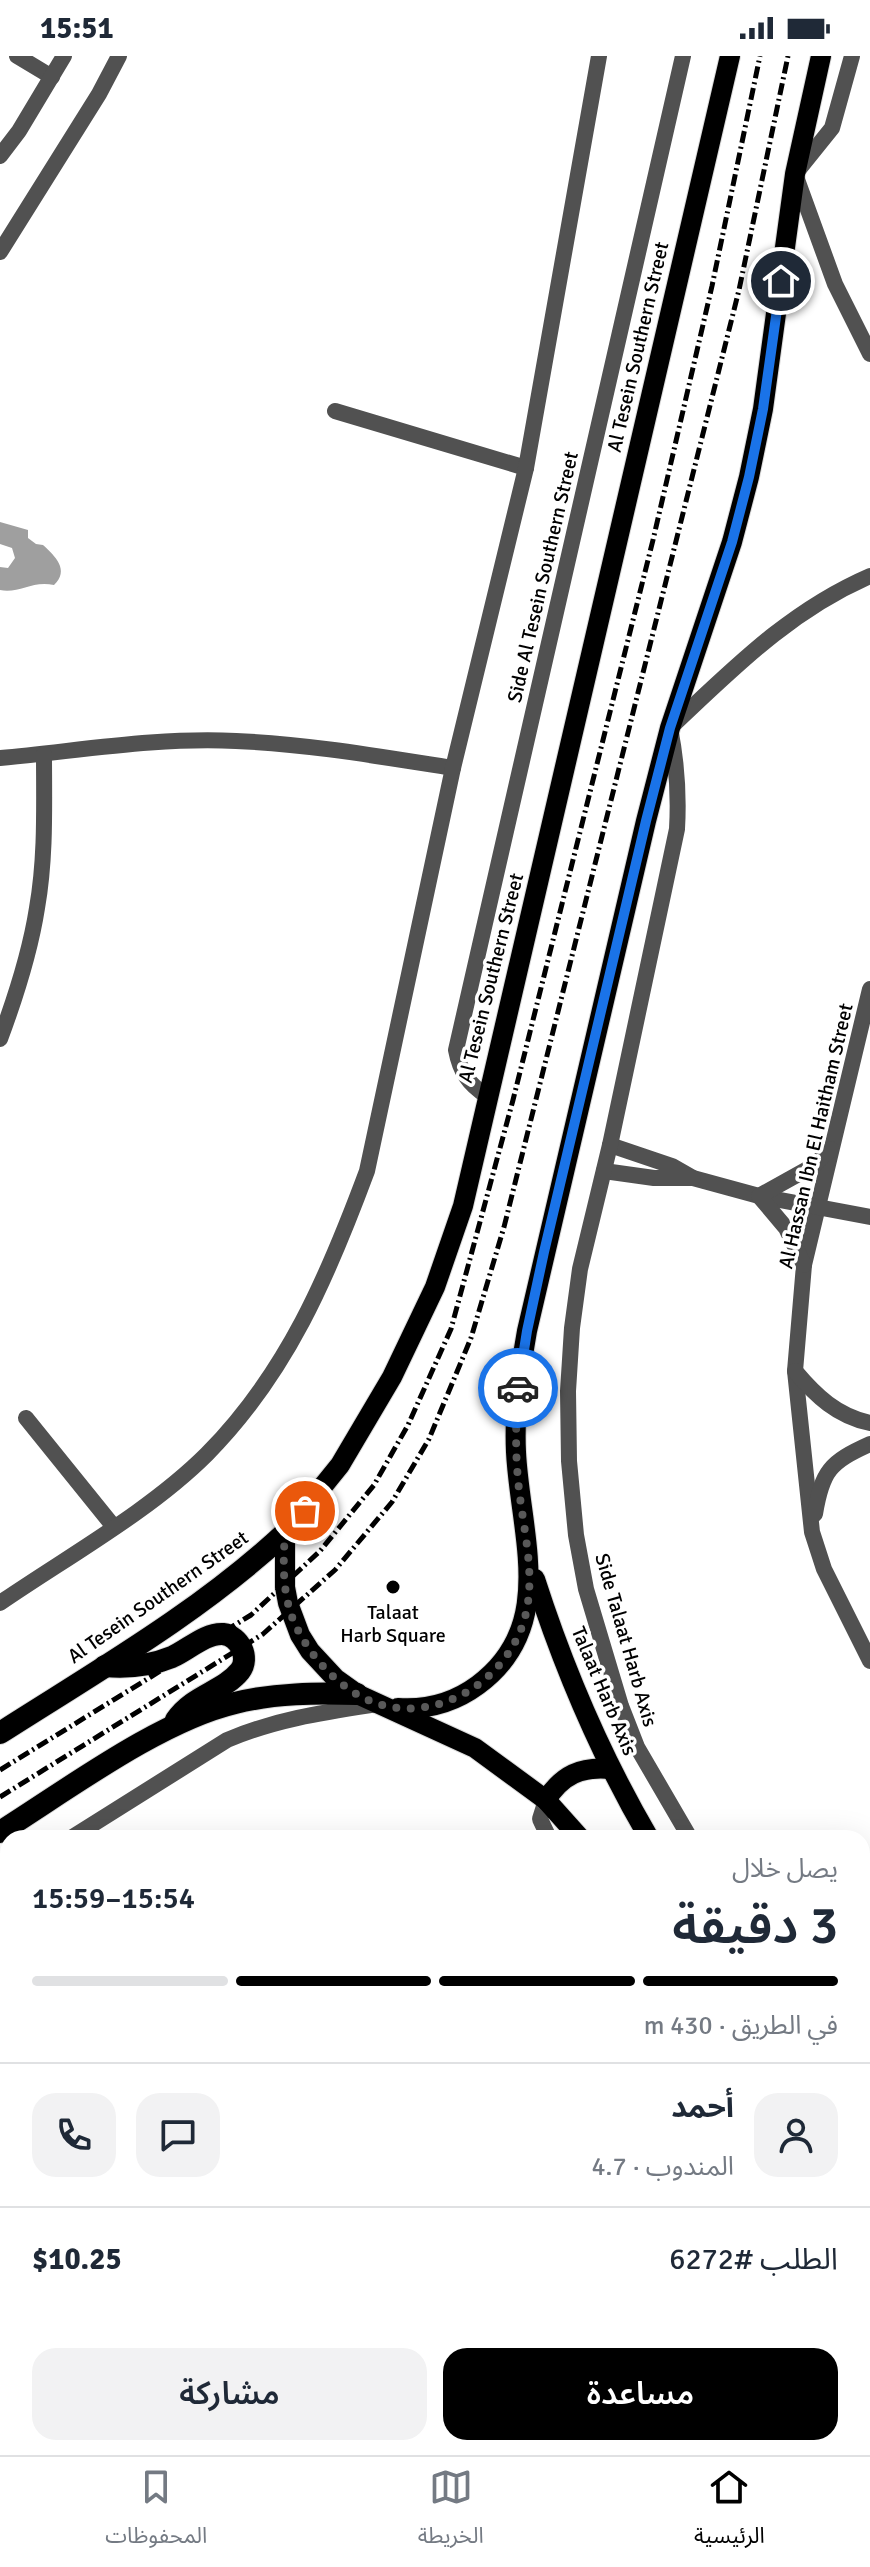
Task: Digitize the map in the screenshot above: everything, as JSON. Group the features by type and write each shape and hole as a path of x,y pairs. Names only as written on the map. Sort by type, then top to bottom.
{"highway":[{"name":"Al Tesein Southern Street","path":"0,1733 232,1579 285,1533"},
{"path":"105,1666 159,1662 210,1636 225,1634 238,1642 244,1655 241,1670 192,1702 171,1728"},
{"path":"3,1830 171,1728 212,1710 264,1697 357,1694"}],"main road":[{"name":"Al Tesein Southern Street","path":"285,1533 340,1465 392,1377 419,1324 463,1206 730,56"},
{"path":"384,1705 420,1708 456,1698 479,1684 499,1666 514,1644 525,1619 529,1602 528,1558 516,1448 517,1399 524,1345 622,918 670,728 732,542 749,477 763,409 795,174 821,56"},
{"path":"285,1533 285,1587 293,1619 322,1666 357,1694 475,1748 546,1800 573,1830"},
{"name":"Talaat Harb Axis","path":"528,1558 567,1672 611,1769 645,1830"},
{"path":"546,1800 566,1776 580,1770 611,1769"}],"street":[{"path":"17,56 52,77"},
{"path":"0,156 64,56"},
{"path":"0,252 99,94 119,56"},
{"path":"0,1603 114,1527 206,1455 241,1416 288,1352 343,1235 367,1171 453,768 526,468 599,56"},
{"name":"Side Al Tesein Southern Street","path":"487,1096 466,1078 459,1066 456,1050 683,56"},
{"path":"852,56 832,128 795,174 835,284 870,354"},
{"path":"335,411 526,468"},
{"path":"693,1178 654,1178 604,1171 677,829 677,763 670,728 762,641 817,602 870,576"},
{"path":"0,758 142,743 234,741 305,747 453,768"},
{"path":"0,1039 17,993 38,906 43,862 44,754"},
{"name":"Al Hassan Ibn El Haitham Street","path":"870,989 868,1008 804,1265 795,1371 812,1532 824,1569 870,1661"},
{"path":"610,1145 672,1166 693,1178 759,1196 870,1217"},
{"path":"759,1196 813,1166 831,1149"},
{"name":"Side Talaat Harb Axis","path":"604,1171 580,1269 572,1328 568,1391 569,1461 576,1535 586,1589 621,1706 637,1747 685,1830"},
{"path":"759,1196 786,1228 804,1265"},
{"path":"795,1371 817,1397 835,1410 870,1423"},
{"path":"26,1418 114,1527"},
{"path":"812,1532 819,1488 825,1473 839,1461 870,1444"},
{"path":"84,1830 238,1735 294,1718 384,1705"},
{"path":"545,1830 540,1819 546,1800"}],"shaded area":[{"path":"0,522 28,530 28,538 43,545 52,554 61,569 54,585 0,590 0,567 8,568 15,558 12,548 0,544"}],"railway":[{"path":"0,1770 251,1615 320,1551 374,1485 408,1425 451,1329 513,1100 653,540 712,286 760,56"},
{"path":"0,1797 263,1634 335,1570 392,1502 429,1439 471,1338 504,1227 739,290 788,56"}],"way so far":[{"path":"305,1511 285,1533 283,1570 293,1619 300,1635 322,1666 357,1694 390,1707 420,1708 456,1698 471,1690 486,1679 510,1652 529,1602 530,1581 516,1448 518,1388"}],"place":[{"name":"Talaat Harb Square","path":"393,1587"}],"route":[{"path":"518,1388 544,1252 646,821 670,728 732,542 749,477 763,409 781,281"}]}
